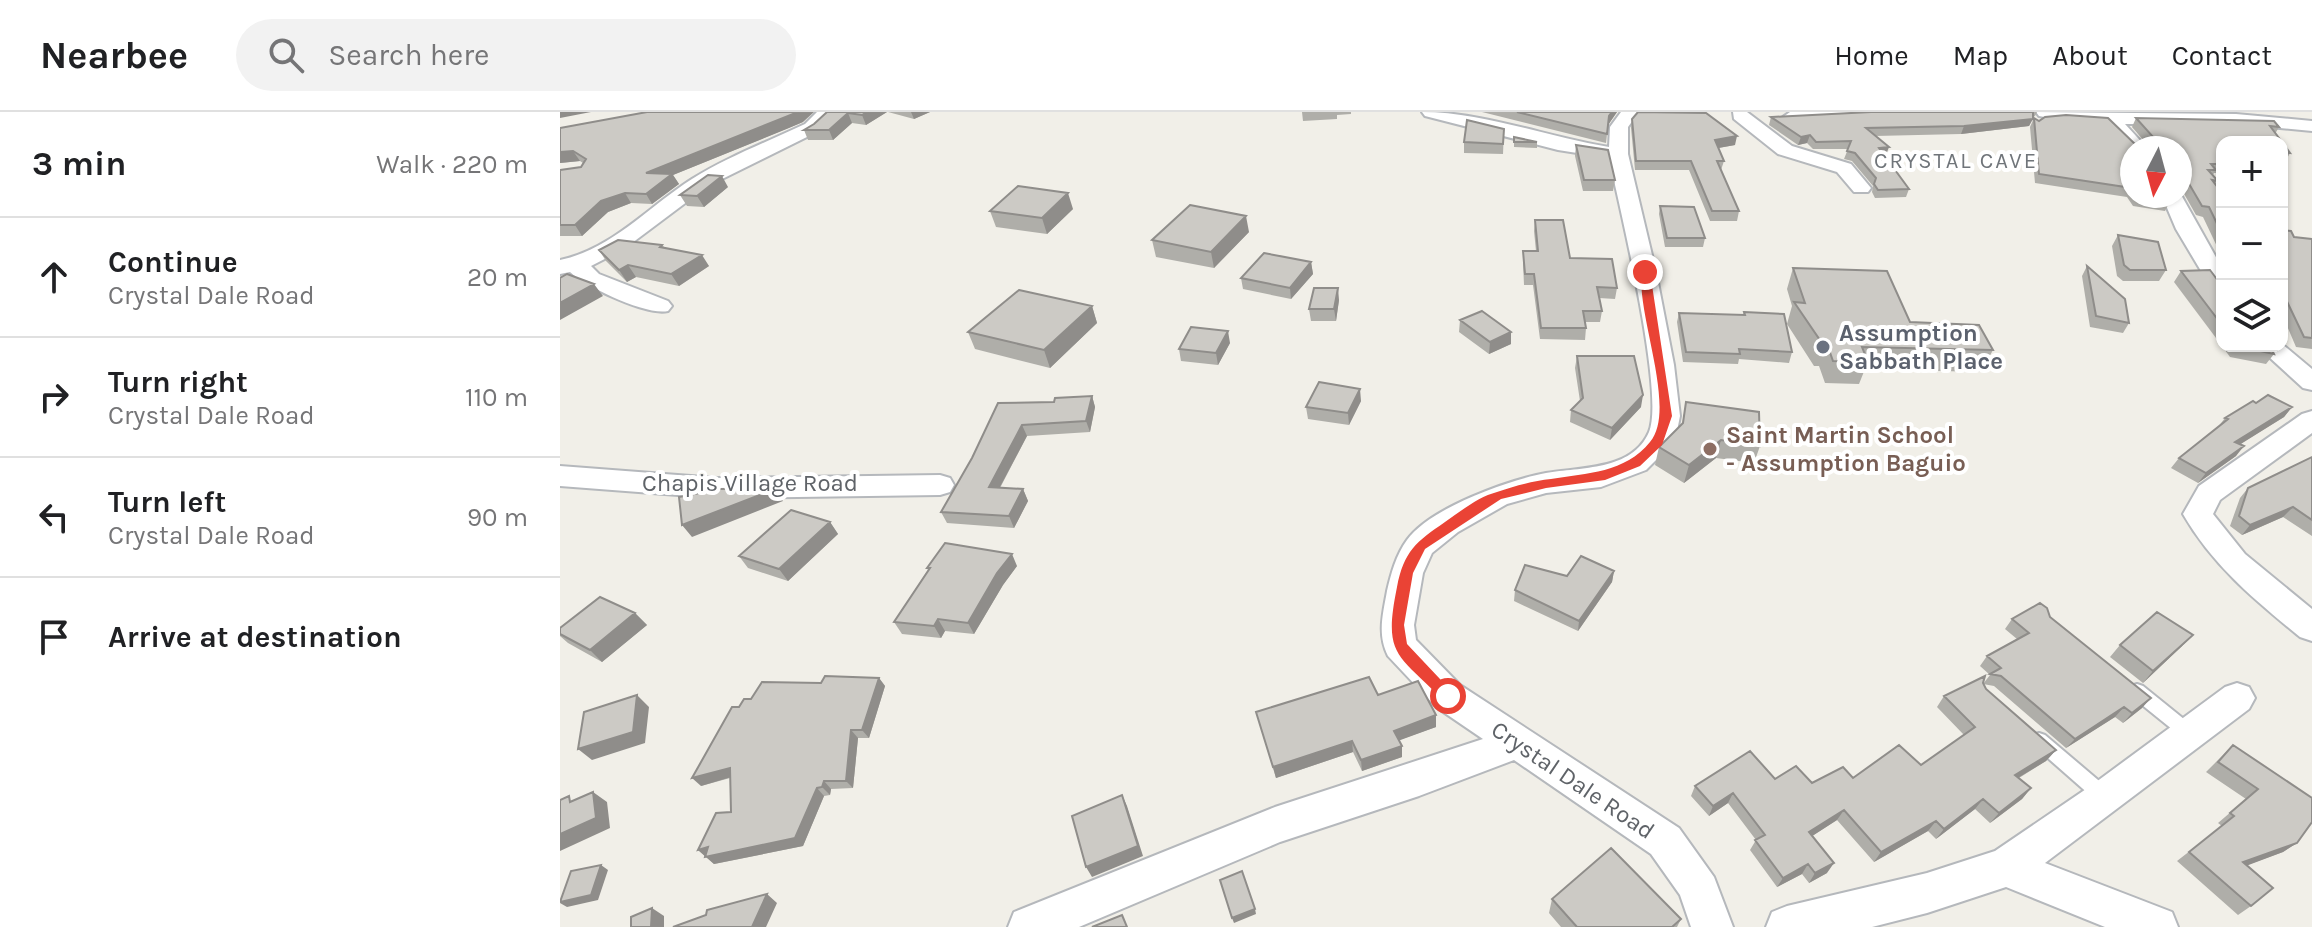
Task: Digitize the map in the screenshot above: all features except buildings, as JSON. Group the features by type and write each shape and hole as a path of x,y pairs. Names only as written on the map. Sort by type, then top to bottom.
{"street":[{"path":"568,266 601,255 717,172 811,128 826,116 826,112"},
{"path":"1431,112 1558,144 1618,154"},
{"name":"Crystal Dale Road","path":"1630,112 1619,127 1618,154 1645,272 1661,365 1667,416 1658,442 1636,463 1601,477 1546,483 1497,496 1447,524 1419,546 1407,573 1400,600 1398,636 1400,646 1408,657 1448,696 1665,841 1692,874 1706,901 1712,927"},
{"path":"1733,114 1769,117 1868,112"},
{"path":"1733,114 1785,150 1844,168 1861,188"},
{"path":"2041,116 2236,119 2312,126"},
{"path":"2110,119 2126,136"},
{"path":"2178,208 2202,257 2218,280"},
{"path":"568,266 591,279 660,306"},
{"path":"2276,352 2312,382"},
{"path":"2312,420 2209,493 2198,514 2210,537 2235,563 2312,628"},
{"name":"Chapis Village Road","path":"560,476 717,488 940,485"},
{"path":"1787,927 1927,893 2006,867 2106,797 2237,698"},
{"path":"1029,927 1275,825 1419,779 1516,743"},
{"path":"2006,867 2157,927"}],"lane":[{"path":"2120,677 2190,733"},
{"path":"2031,732 2106,797"}],"place":[{"name":"Assumption Sabbath Place","path":"1823,347"},
{"name":"Saint Martin School - Assumption Baguio","path":"1710,449"}],"district":[{"name":"CRYSTAL CAVE","path":"1956,161"}],"route":[{"path":"1448,696 1400,646 1397,625 1400,600 1419,546 1447,524 1497,496 1546,483 1601,477 1636,463 1658,442 1667,416 1645,272"}]}
